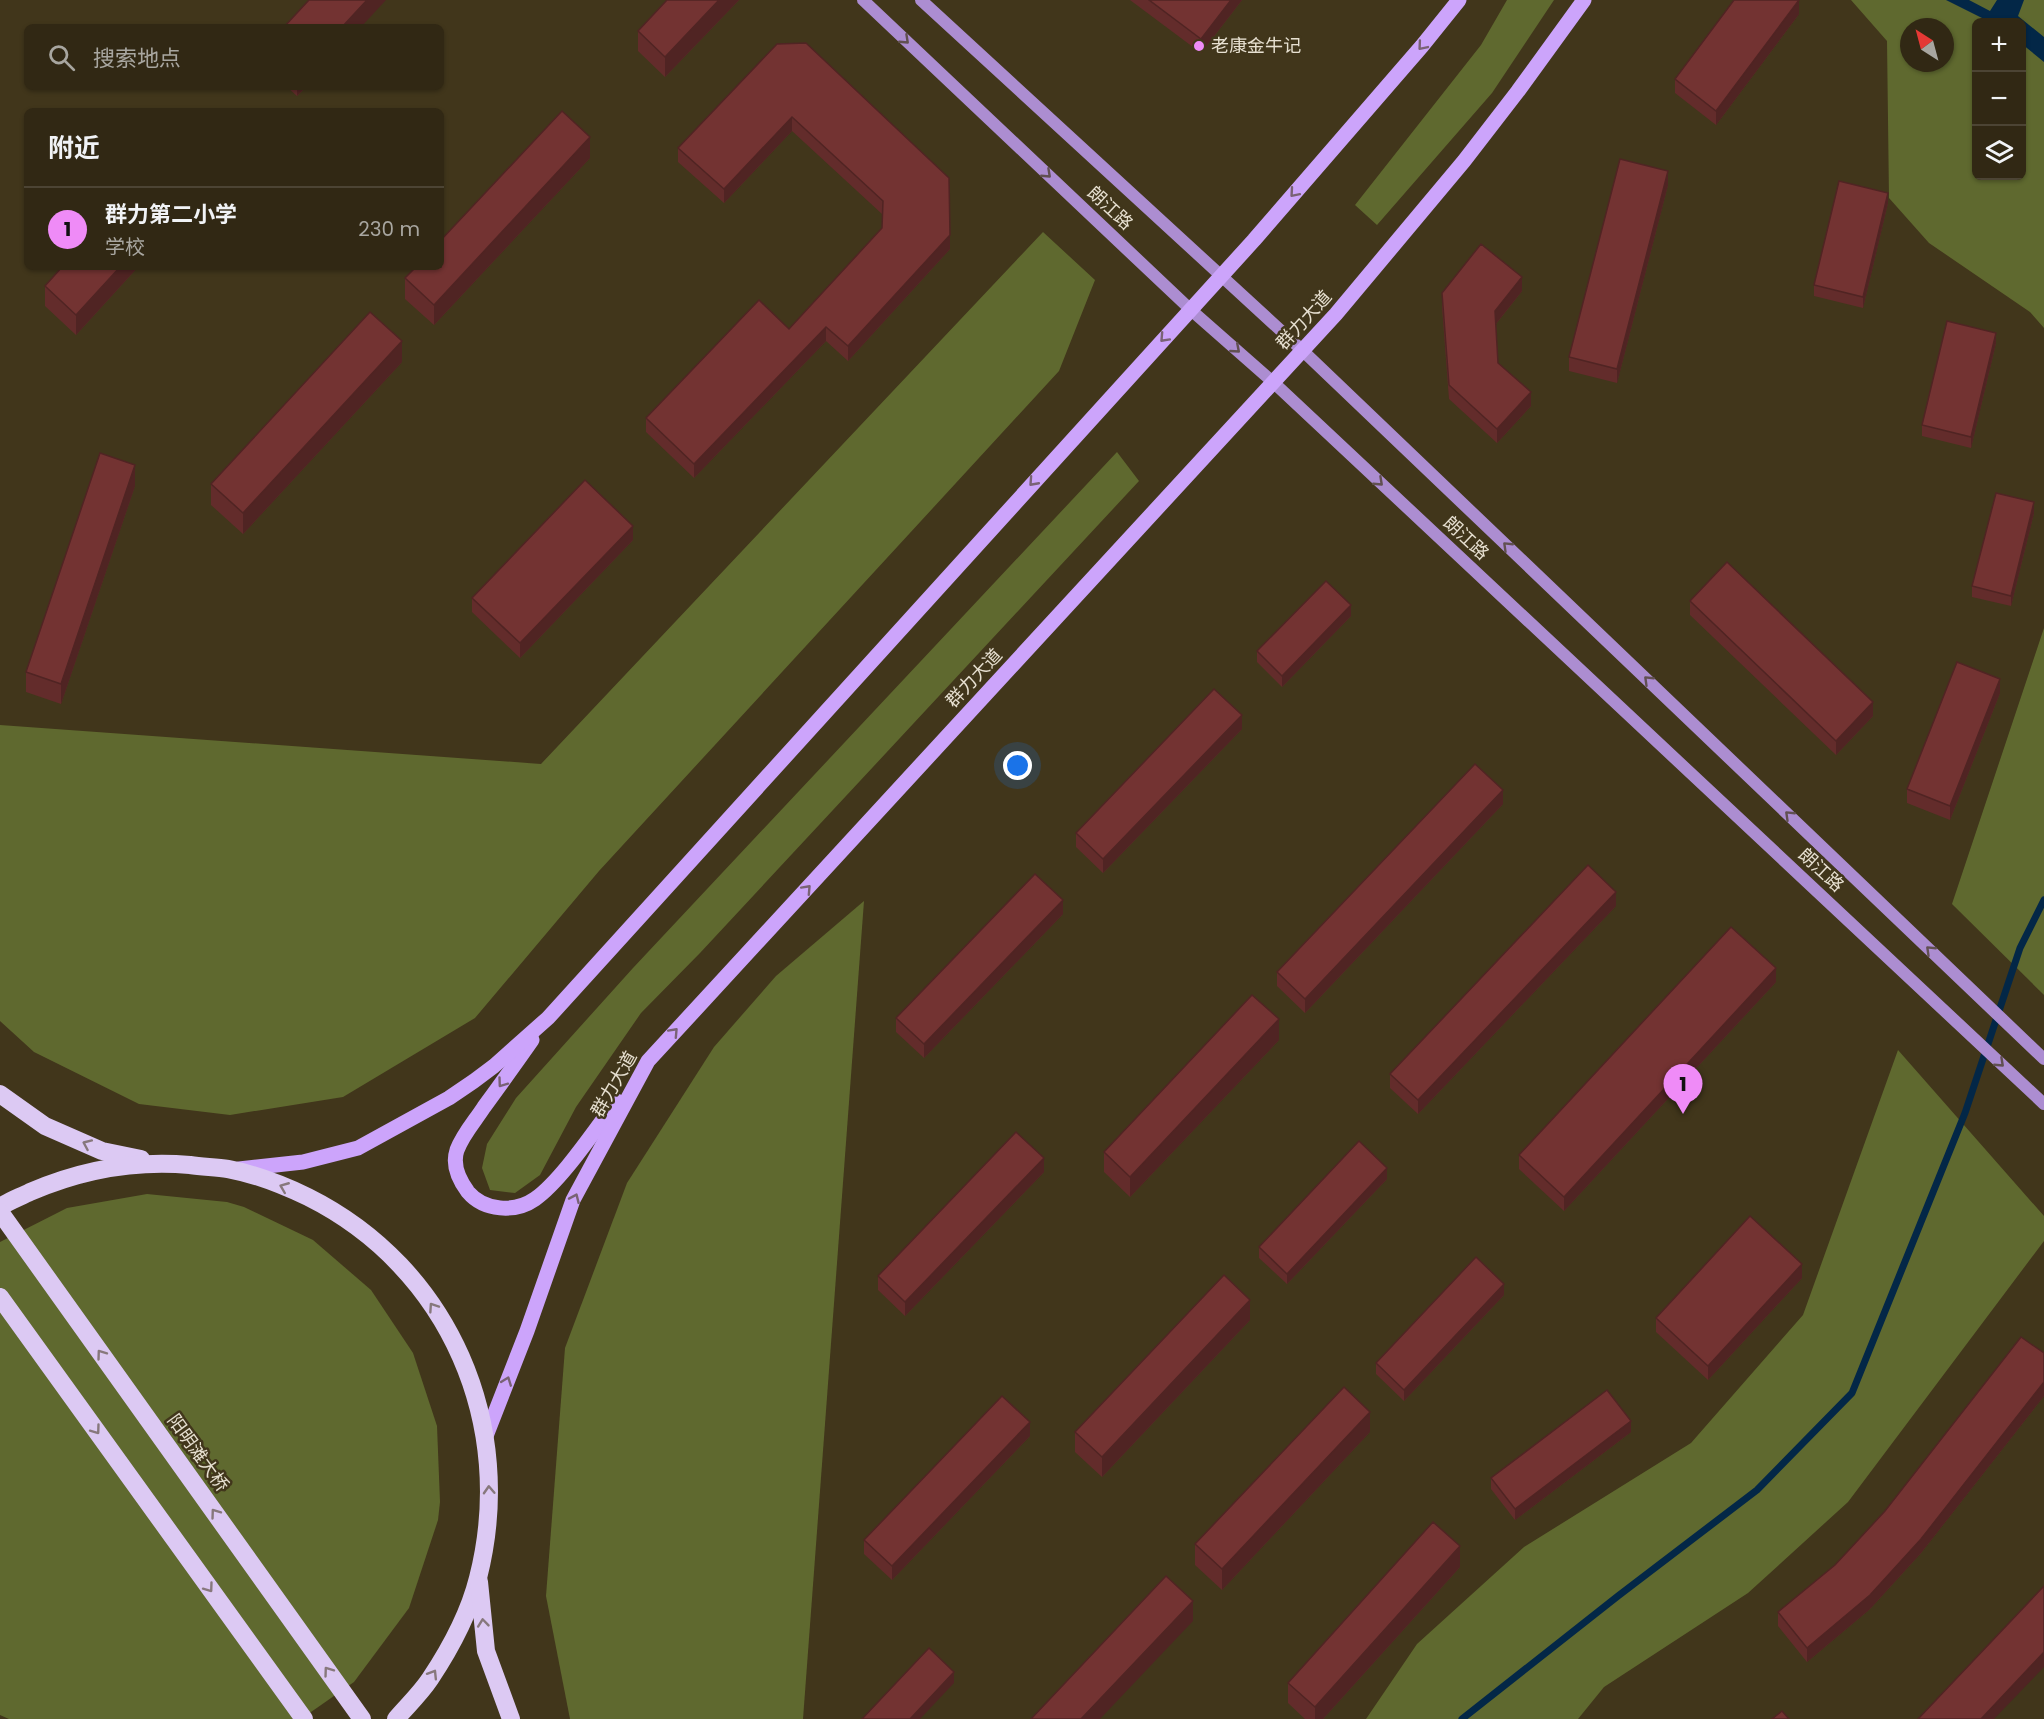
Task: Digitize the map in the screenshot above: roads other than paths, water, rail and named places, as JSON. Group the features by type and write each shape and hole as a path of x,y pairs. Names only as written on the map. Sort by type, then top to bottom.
{"highway":[{"path":"0,1094 45,1126 102,1151 164,1163 228,1169 283,1185 333,1210 378,1243 417,1284 449,1330 472,1382 486,1436 490,1508 478,1579 458,1632 429,1681 396,1719"},
{"path":"0,1207 56,1181 109,1167 164,1163"},
{"name":"阳明滩大桥","path":"0,1212 362,1719"},
{"path":"0,1297 304,1719"},
{"path":"478,1579 486,1651 511,1719"}],"main road":[{"name":"朗江路","path":"862,0 1191,310 1274,383 2044,1104"},
{"name":"朗江路","path":"921,0 1303,351 2044,1059"},
{"path":"228,1169 303,1162 358,1148 449,1098 474,1081 548,1018 1191,310 1422,46 1458,0"},
{"name":"群力大道","path":"486,1436 527,1331 573,1200 648,1061 1336,314 1464,161 1584,0"},
{"path":"548,1018 475,1120 457,1151 455,1163 461,1184 481,1204 510,1208 535,1199 567,1166 648,1061"}],"water":[{"path":"1946,0 1969,0 1990,11 1997,0 2024,0 2018,16 2020,18 1982,18"},
{"path":"2026,22 2044,37 2044,62 2026,47"}],"waterway":[{"path":"1462,1719 1757,1490 1852,1393 1965,1113 2020,948 2044,900"}],"place":[{"name":"老康金牛记","path":"1199,46"},
{"name":"群力第二小学","path":"1683,1114"}]}
